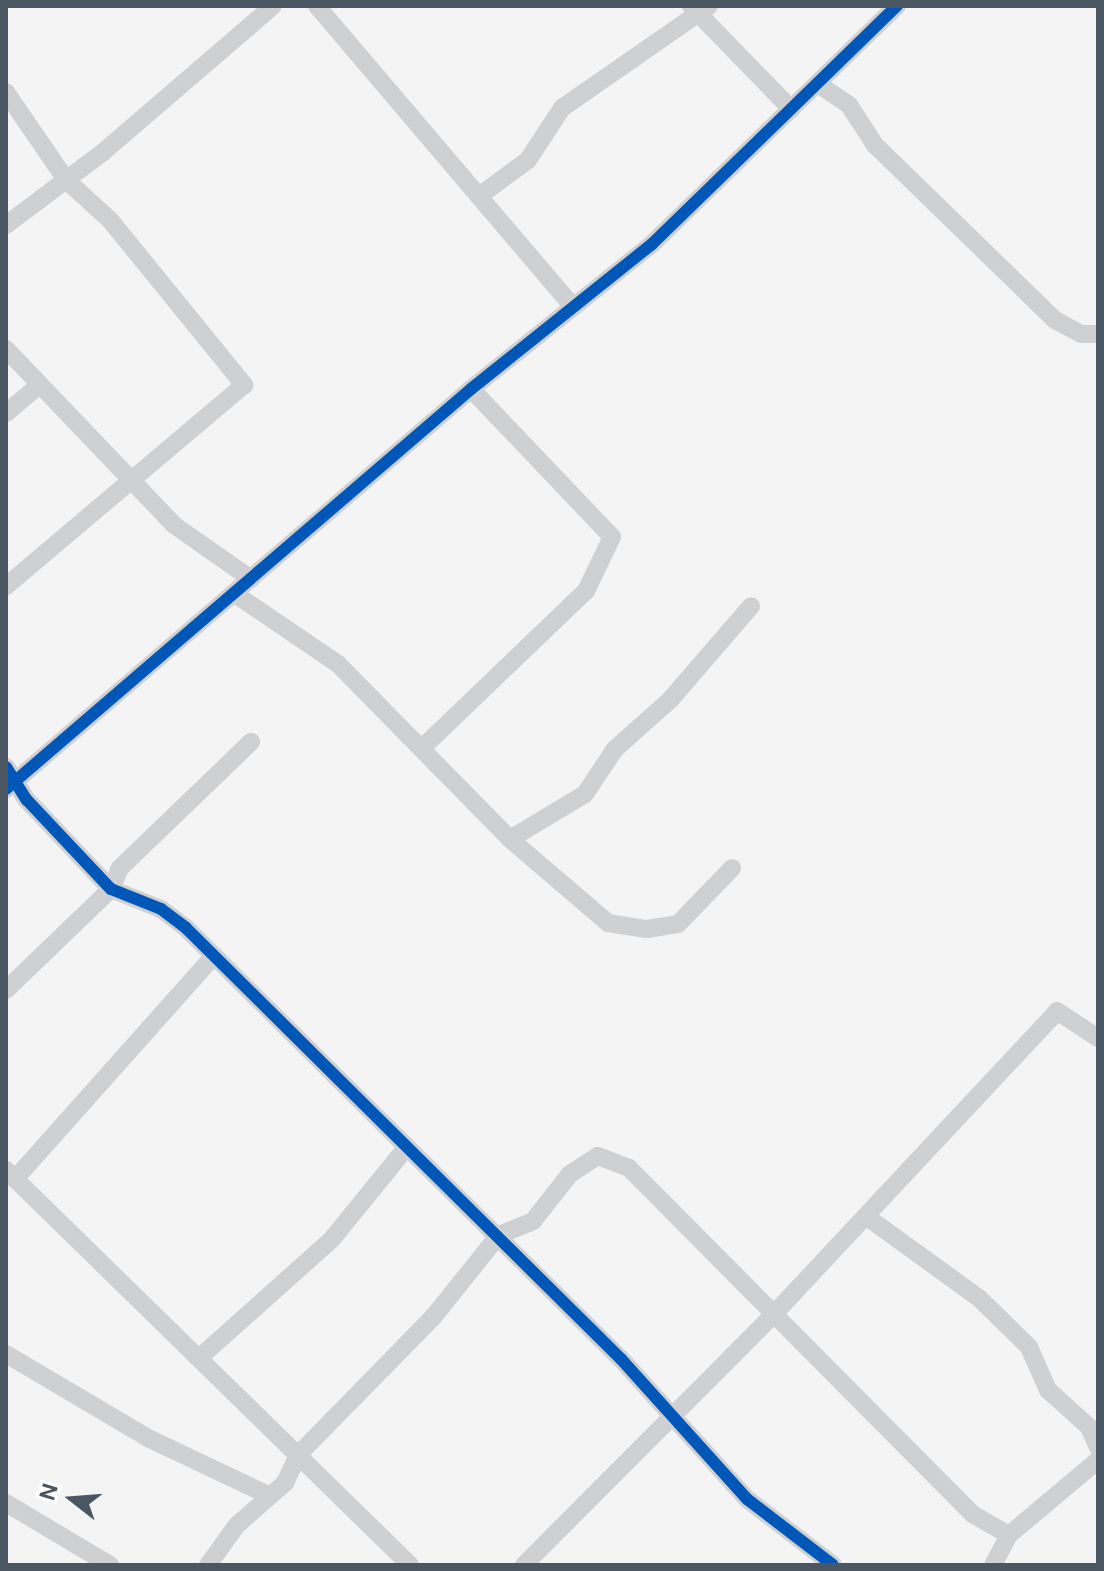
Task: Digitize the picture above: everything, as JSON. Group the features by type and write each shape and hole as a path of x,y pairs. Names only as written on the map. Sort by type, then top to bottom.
{"street":[{"path":"6,225 66,180 273,6"},
{"path":"317,6 573,307"},
{"path":"833,1565 747,1499 668,1416 621,1359 214,956 161,909 111,889 9,779 235,594 471,389 652,244 897,6"},
{"path":"479,196 528,160 562,108 699,9 791,109"},
{"path":"818,84 849,105 875,145 1055,320 1081,334 1098,334"},
{"path":"6,92 66,180 110,220 244,385 6,586"},
{"path":"6,349 37,387 132,479 174,525 251,579"},
{"path":"6,413 37,387"},
{"path":"422,748 586,591 612,537 471,389"},
{"path":"235,594 338,664 510,839 556,873 597,915 647,929 691,915 732,868"},
{"path":"510,839 585,794 615,749 670,700 751,606"},
{"path":"6,990 111,889 120,868 251,742"},
{"path":"214,956 11,1174 298,1455 399,1561"},
{"path":"524,1565 668,1416 773,1315 1057,1011 1098,1038"},
{"path":"199,1358 332,1239 406,1148"},
{"path":"208,1565 268,1495 285,1483 298,1455 434,1316 499,1235 533,1221 578,1166 607,1156 629,1168 712,1247 773,1315 974,1515 1009,1535"},
{"path":"867,1217 979,1298 1029,1347 1048,1390 1089,1427 1098,1447"},
{"path":"6,1354 150,1439 268,1495"},
{"path":"993,1565 1009,1535 1098,1460"},
{"path":"6,1503 110,1565"}],"cycle path":[{"path":"6,789 471,389 652,244 897,6"},
{"path":"6,767 27,800 111,889 161,909 186,928 621,1359 747,1499 833,1565"}]}
